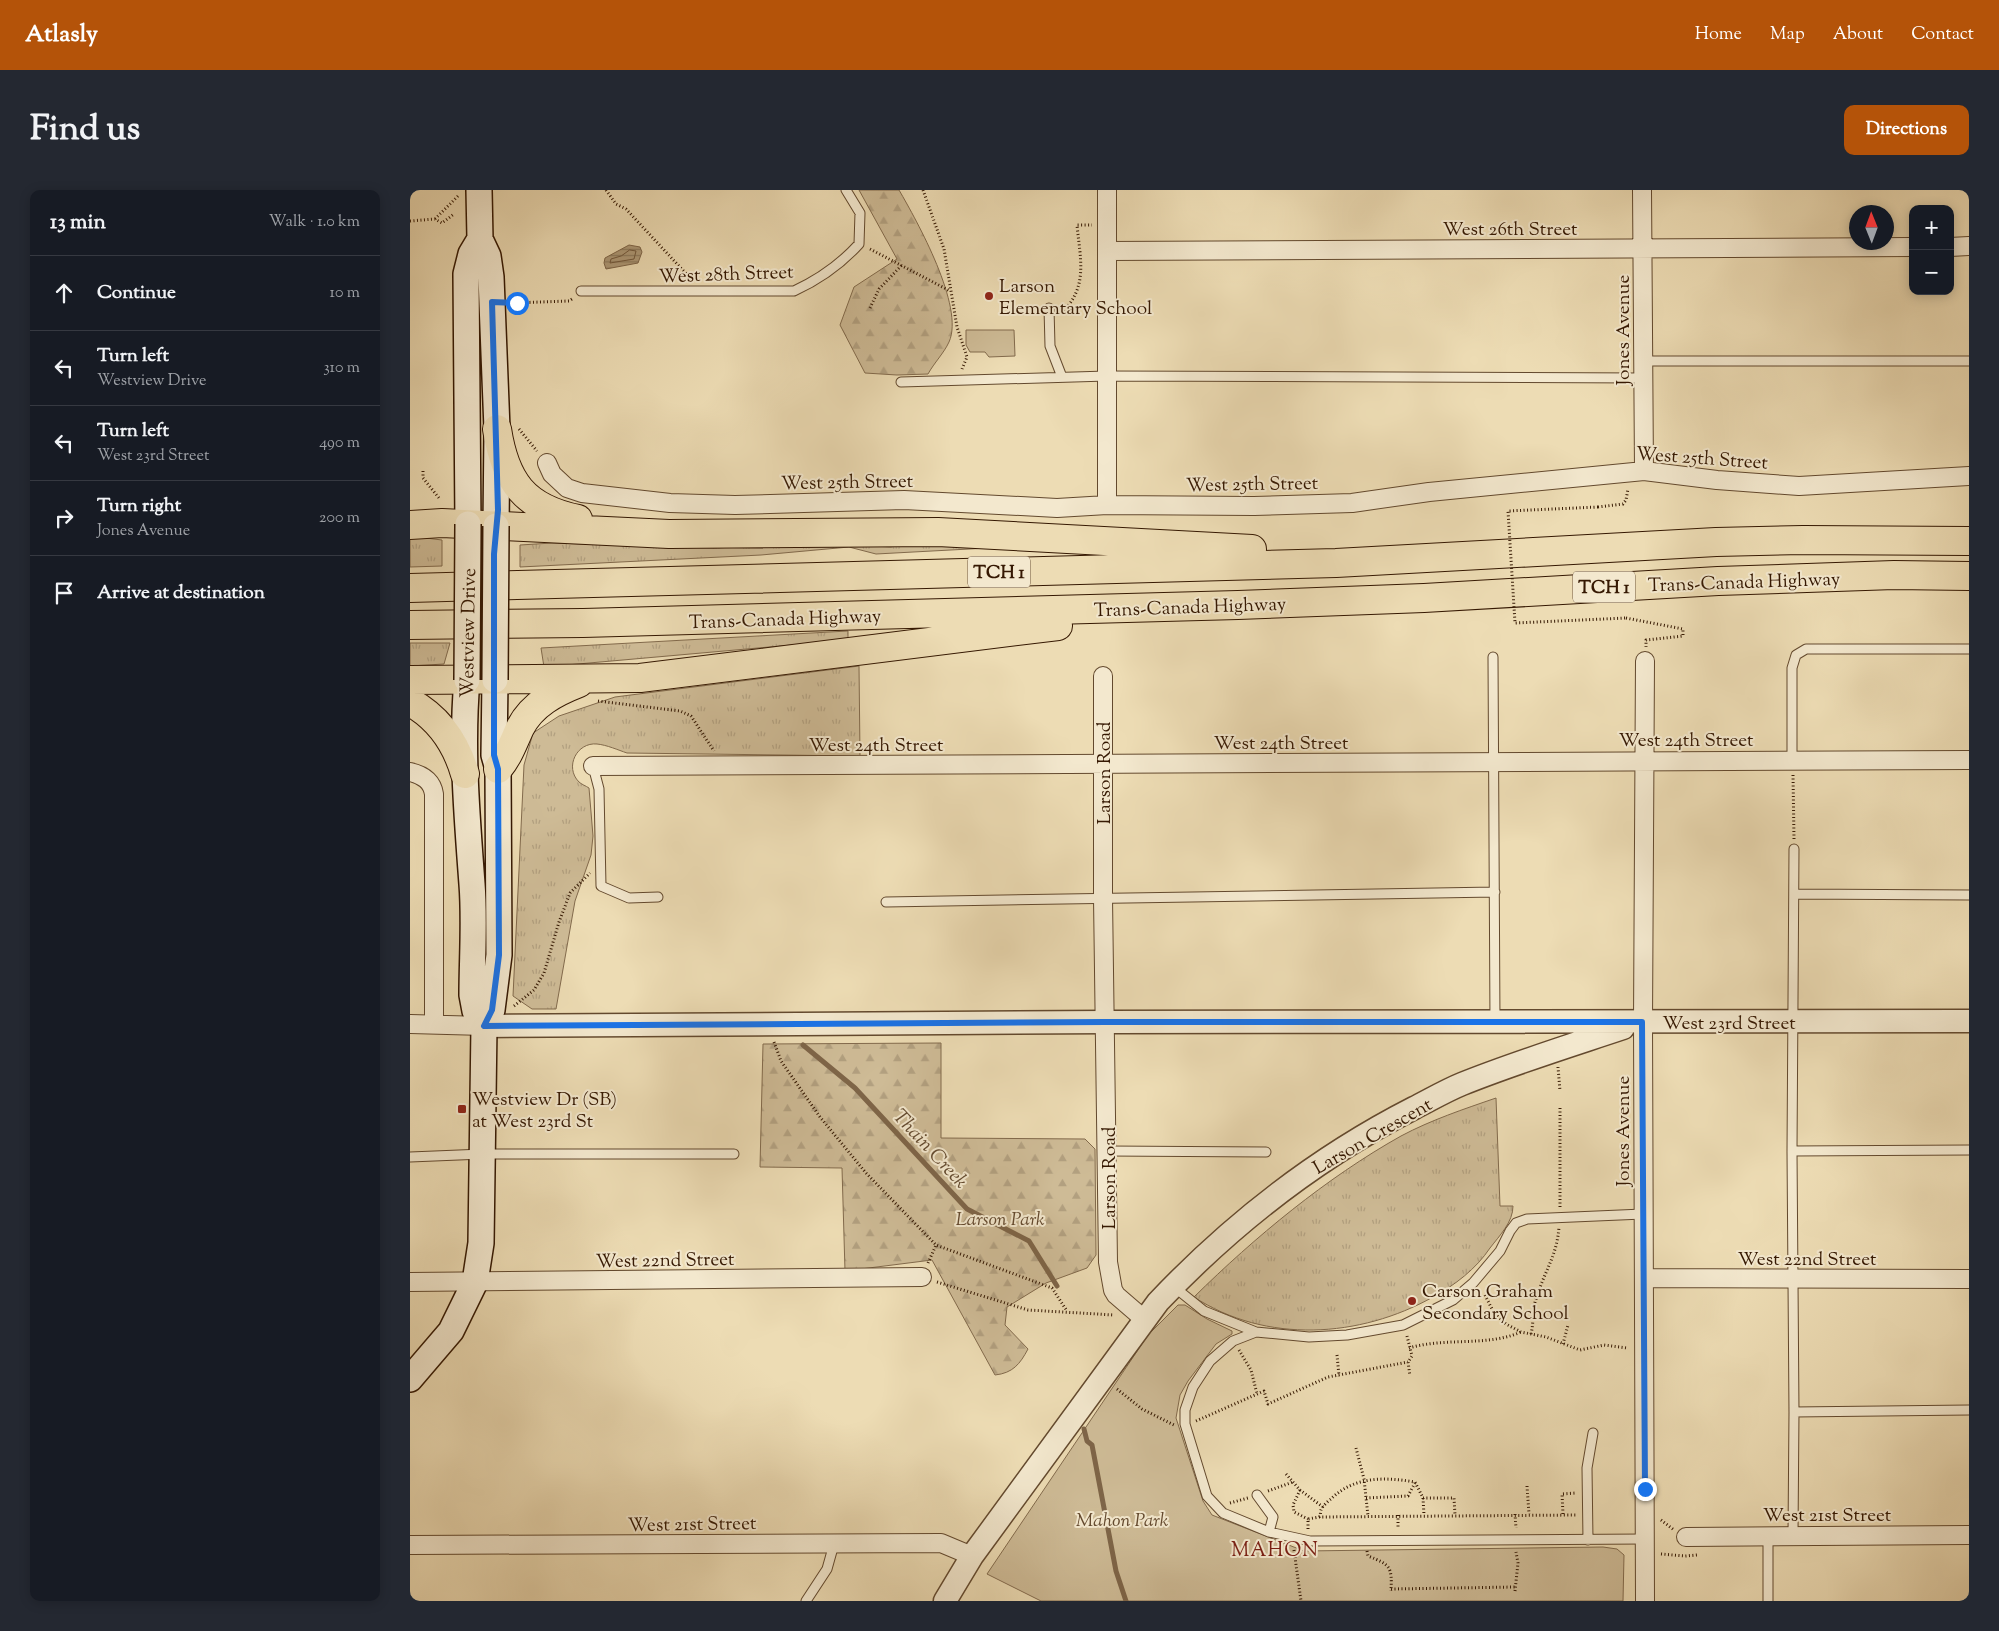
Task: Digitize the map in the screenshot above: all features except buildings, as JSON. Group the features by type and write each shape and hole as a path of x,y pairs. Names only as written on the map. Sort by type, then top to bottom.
{"highway":[{"path":"497,429 502,457 508,473 528,500 544,510 578,520 600,530"},
{"path":"410,525 468,524 669,534 938,532 1423,558"},
{"path":"1894,540 1969,536"},
{"name":"Trans-Canada Highway","path":"410,588 1423,558 1716,542 1969,541"},
{"name":"Trans-Canada Highway","path":"410,625 583,623 1238,605 1424,598 1718,580 1969,576"},
{"path":"498,769 510,756 521,727 532,711 554,694 567,688 596,690 640,678 871,648 1238,605"},
{"path":"410,680 495,680 596,690"},
{"path":"410,702 424,710 448,734 459,755 465,774"}],"main road":[{"name":"Westview Drive","path":"410,1379 451,1331 475,1282 481,1242 484,1026 492,1010 499,955 498,769 494,755 497,429 492,302 488,256 480,239 469,193"},
{"name":"Westview Drive","path":"480,239 471,254 466,274 468,524 465,774 472,886 472,995 475,1011 484,1026"}],"street":[{"path":"1107,190 1107,505"},
{"name":"Jones Avenue","path":"1642,190 1644,470"},
{"path":"1954,246 1969,246"},
{"name":"West 26th Street","path":"1107,251 1909,247"},
{"name":"West 25th Street","path":"547,463 552,474 567,488 582,493 670,503 735,505 904,500 1057,508 1107,505 1254,506 1352,503 1429,492 1644,470 1717,480 1799,486 1969,476"},
{"name":"Jones Avenue","path":"1645,661 1642,1022 1645,1601"},
{"name":"Larson Road","path":"1103,676 1103,898 1108,1151 1108,1262 1112,1290 1145,1320"},
{"name":"West 24th Street","path":"593,766 1969,760"},
{"path":"410,772 420,774 432,785 434,794 434,1024"},
{"name":"West 23rd Street","path":"410,1024 484,1026 1106,1022 1969,1021"},
{"name":"Larson Crescent","path":"1145,1320 1173,1286 1252,1214 1327,1158 1365,1135 1460,1085 1642,1022"},
{"name":"West 22nd Street","path":"410,1282 922,1277"},
{"name":"West 22nd Street","path":"1644,1278 1792,1280 1969,1279"},
{"path":"945,1601 972,1556 1145,1320"},
{"name":"West 21st Street","path":"1677,1538 1793,1535 1969,1535"},
{"name":"West 21st Street","path":"410,1545 941,1542 972,1556"}],"lane":[{"path":"846,190 860,214 859,244"},
{"name":"West 28th Street","path":"581,291 794,291 814,282 841,263 859,244"},
{"path":"1049,308 1050,346 1062,377"},
{"path":"901,382 1107,376 1643,370 1969,361"},
{"path":"1792,760 1792,668 1796,654 1806,649 1969,650"},
{"path":"1493,658 1495,1022"},
{"path":"593,766 599,789 601,886 630,898 658,897"},
{"path":"1793,1535 1792,1022 1794,849"},
{"path":"886,902 1495,892"},
{"path":"1794,894 1969,895"},
{"path":"1792,1151 1969,1150"},
{"path":"1108,1151 1266,1152"},
{"path":"410,1158 483,1154 734,1154"},
{"path":"1173,1286 1204,1311 1256,1332 1318,1337 1347,1335 1403,1324 1453,1300 1473,1283 1500,1251 1516,1223 1526,1219 1643,1214"},
{"path":"1256,1332 1233,1341 1210,1362 1192,1387 1184,1417 1207,1496 1223,1513 1269,1532 1292,1539 1310,1541 1645,1540"},
{"path":"1794,1412 1969,1410"},
{"path":"1588,1540 1587,1468 1593,1433"},
{"path":"1257,1495 1273,1518 1269,1532"},
{"path":"1768,1536 1768,1601"},
{"path":"806,1601 827,1569 834,1544"}],"path":[{"path":"606,190 616,204 626,209 702,291"},
{"path":"924,190 944,249 958,327 967,357 956,380"},
{"path":"410,221 435,219 469,193"},
{"path":"435,219 442,223 454,214"},
{"path":"1049,323 1068,306 1081,282 1077,225 1107,224"},
{"path":"859,244 951,292"},
{"path":"870,308 879,288 902,265"},
{"path":"492,302 569,301 581,291"},
{"path":"423,471 423,478 439,498"},
{"path":"1627,483 1624,504 1508,511 1515,624 1626,618 1683,629 1683,636 1646,640"},
{"path":"596,690 680,711 691,716 723,765"},
{"path":"1792,760 1794,849"},
{"path":"514,1006 534,990 544,973 570,893 601,863"},
{"path":"768,1025 781,1061 820,1117 866,1173 936,1245 1052,1288 1067,1311"},
{"path":"1558,1067 1560,1091"},
{"path":"1560,1108 1560,1210"},
{"path":"1531,1334 1534,1320 1534,1302 1556,1251 1559,1227"},
{"path":"922,1277 1028,1310 1122,1316"},
{"path":"1485,1295 1494,1313 1506,1324 1521,1332 1580,1350 1604,1345 1628,1348"},
{"path":"1403,1324 1412,1356 1408,1362 1410,1376"},
{"path":"1563,1344 1568,1325"},
{"path":"1409,1348 1506,1338 1521,1332"},
{"path":"1239,1350 1251,1370 1258,1394"},
{"path":"1337,1355 1339,1376"},
{"path":"1193,1422 1264,1391 1268,1404 1328,1377 1408,1362"},
{"path":"1102,1378 1142,1410 1178,1426"},
{"path":"1356,1448 1364,1479 1368,1516"},
{"path":"1286,1474 1300,1490 1323,1507"},
{"path":"1319,1517 1323,1507 1333,1497 1350,1485 1364,1479 1396,1479 1415,1483"},
{"path":"1224,1504 1293,1482"},
{"path":"1366,1498 1408,1496 1415,1483"},
{"path":"1415,1483 1423,1498 1424,1515"},
{"path":"1563,1514 1562,1494 1576,1493 1576,1484"},
{"path":"1527,1486 1529,1514"},
{"path":"1300,1490 1293,1506 1294,1512 1308,1519 1319,1517 1455,1514 1588,1515"},
{"path":"1423,1498 1454,1498 1455,1514"},
{"path":"1515,1514 1516,1530"},
{"path":"1398,1515 1398,1528"},
{"path":"1308,1519 1308,1531"},
{"path":"1665,1524 1677,1538 1667,1553 1676,1554"},
{"path":"1292,1539 1301,1601"},
{"path":"1364,1541 1368,1556 1386,1563 1391,1571 1391,1590 1515,1589 1518,1563 1516,1548"}],"green space":[{"path":"859,190 899,190 937,264 950,308 952,327 949,342 928,374 865,373 840,325 854,287 897,259"},
{"path":"966,330 1014,330 1015,356 989,357 985,352 970,352 966,345"},
{"path":"410,536 442,540 442,566 410,567"},
{"path":"925,537 988,548 876,554 849,547 761,555 520,567 520,545 552,543 714,548 819,543 891,547"},
{"path":"848,631 848,640 544,667 541,648"},
{"path":"410,643 450,643 444,664 410,666"},
{"path":"859,666 860,756 627,753 609,746 597,744 590,744 579,751 573,763 573,769 579,782 589,788 593,836 591,855 575,901 556,1009 532,1009 513,996 524,765 533,733 559,716 615,697"},
{"name":"Larson Park","path":"941,1043 941,1138 1085,1139 1095,1149 1096,1255 1087,1268 1046,1283 1007,1307 1005,1325 1028,1349 1015,1367 1001,1374 995,1375 932,1260 845,1271 842,1168 760,1167 763,1044"},
{"path":"1496,1098 1500,1206 1513,1206 1511,1217 1505,1228 1472,1270 1449,1287 1405,1311 1375,1321 1313,1330 1251,1323 1222,1312 1194,1297 1242,1252 1292,1210 1346,1170 1412,1130"},
{"name":"Mahon Park","path":"1178,1305 1185,1305 1207,1319 1232,1331 1232,1334 1216,1344 1188,1381 1180,1395 1176,1418 1203,1501 1212,1515 1304,1551 1603,1547 1617,1549 1624,1555 1623,1601 1041,1601 987,1574 1148,1335"}],"water":[{"path":"629,245 640,247 642,252 638,263 606,269 605,258"}],"waterway":[{"name":"Thain Creek","path":"803,1045 855,1088 967,1209 1029,1241 1057,1286"},
{"name":"Thain Creek","path":"1084,1429 1087,1441 1092,1445 1116,1571 1126,1601"}],"place":[{"name":"Larson Elementary School","path":"989,296"},
{"name":"Westview Dr (SB) at West 23rd St","path":"462,1109"},
{"name":"Carson Graham Secondary School","path":"1412,1301"}],"district":[{"name":"MAHON","path":"1275,1549"}],"route":[{"path":"517,303 492,302 498,510 494,554 494,755 498,769 499,955 492,1010 484,1026 1106,1022 1642,1022 1645,1489"}]}
